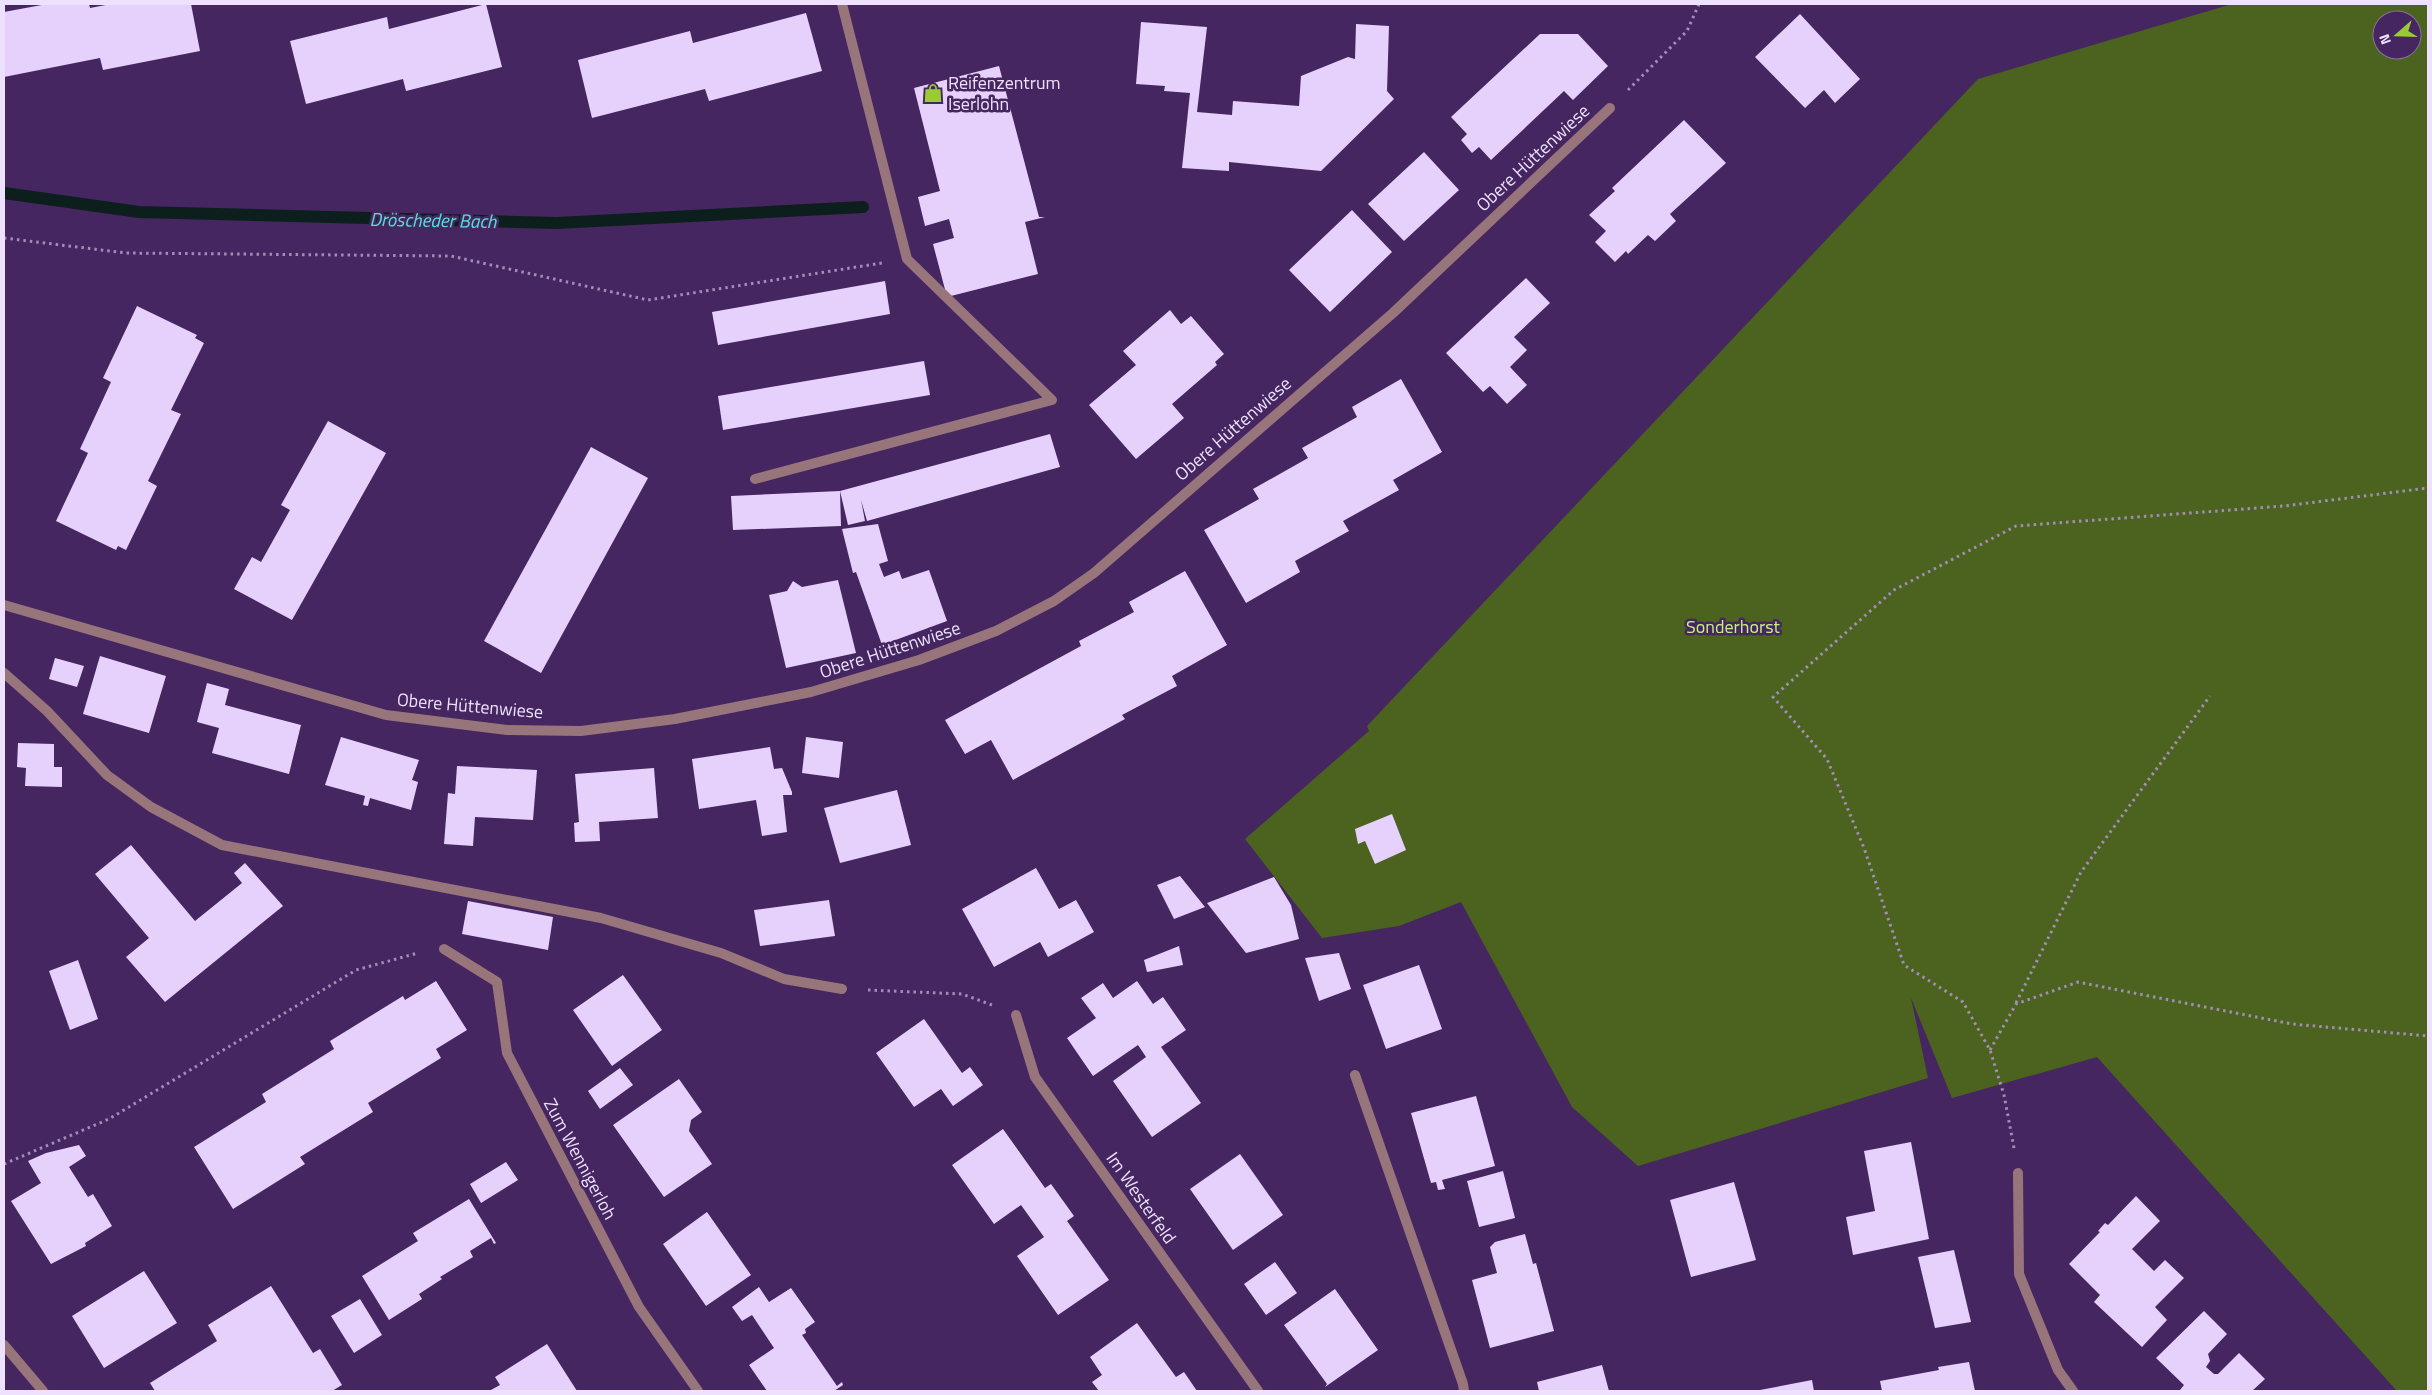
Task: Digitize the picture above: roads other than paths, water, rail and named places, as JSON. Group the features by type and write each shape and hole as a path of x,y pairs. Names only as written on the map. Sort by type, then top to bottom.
{"street":[{"path":"755,479 1052,400 906,259 842,4"},
{"name":"Obere Hüttenwiese","path":"4,605 386,715 507,730 581,730 675,719 811,692 919,660 996,631 1054,601 1094,573 1393,313 1610,108"},
{"path":"4,673 47,711 107,775 151,807 222,845 601,918 721,953 784,979 842,989"},
{"name":"Zum Wennigerloh","path":"444,949 497,982 507,1054 639,1307 698,1391"},
{"name":"Im Westerfeld","path":"1016,1014 1035,1077 1258,1391"},
{"path":"1355,1076 1464,1391"},
{"path":"2018,1173 2019,1274 2058,1370 2073,1391"},
{"path":"4,1344 43,1391"}],"waterway":[{"name":"Dröscheder Bach","path":"4,193 139,212 557,223 863,207"}],"place":[{"name":"Reifenzentrum Iserlohn","path":"933,93"}],"park label":[{"name":"Sonderhorst","path":"1733,627"}]}
